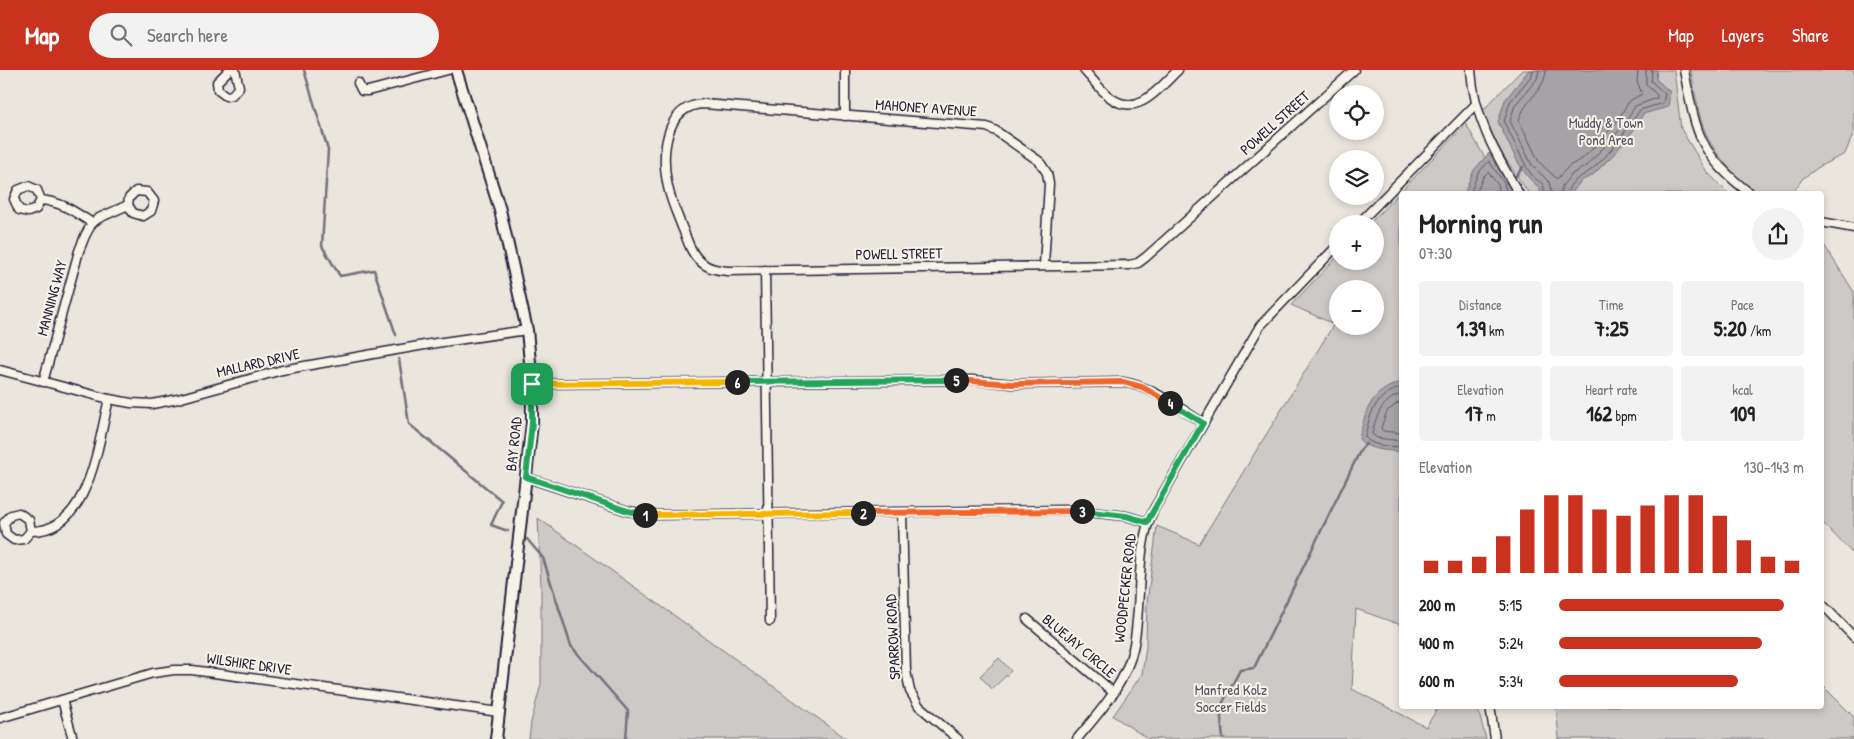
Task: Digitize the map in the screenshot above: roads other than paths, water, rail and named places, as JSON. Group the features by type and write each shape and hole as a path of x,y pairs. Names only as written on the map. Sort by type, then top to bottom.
{"main road":[{"name":"BAY ROAD","path":"456,70 500,210 527,330 532,384 532,423 496,739"}],"street":[{"path":"229,70 217,82 218,90 226,96 235,93 239,88 235,70"},
{"path":"358,83 362,91 368,91 448,70"},
{"path":"844,116 845,70"},
{"path":"1084,70 1110,98 1131,105 1145,100 1178,70"},
{"name":"POWELL STREET","path":"844,116 695,104 681,110 672,124 668,137 666,160 668,185 675,209 695,256 703,264 714,269 765,270 1129,264 1142,260 1354,70"},
{"path":"1471,70 1475,105 1491,143 1517,191"},
{"path":"1684,70 1694,118 1706,150 1718,165 1748,191"},
{"path":"1367,215 1475,105"},
{"name":"MAHONEY AVENUE","path":"844,116 971,124 987,127 1032,155 1042,165 1048,180 1044,265"},
{"path":"41,200 67,206 92,224 105,214 128,205"},
{"path":"1824,223 1854,228"},
{"name":"MANNING WAY","path":"43,382 79,251 92,224"},
{"name":"WOODPECKER ROAD","path":"1077,739 1114,693 1125,673 1133,649 1147,522 1265,319 1329,254"},
{"path":"765,270 770,621"},
{"name":"MALLARD DRIVE","path":"0,370 110,399 152,404 178,399 282,370 436,343 527,330"},
{"path":"532,384 972,380 1012,384 1123,382 1149,391 1203,423"},
{"path":"30,531 50,528 70,513 79,502 89,477 110,399"},
{"path":"526,477 640,514 666,516 1070,510 1126,516 1147,522"},
{"name":"SPARROW ROAD","path":"902,513 906,671 910,691 919,706 958,739"},
{"path":"1824,606 1854,637"},
{"name":"BLUEJAY CIRCLE","path":"1027,619 1114,693"},
{"name":"WILSHIRE DRIVE","path":"0,718 153,673 174,670 192,670 499,712"},
{"path":"62,700 73,739"},
{"path":"1491,709 1496,739"}],"water":[{"name":"Muddy & Town Pond Area","path":"1529,70 1657,70 1656,79 1670,92 1668,107 1643,114 1633,131 1614,154 1593,175 1581,181 1573,191 1540,191 1539,187 1526,174 1498,122 1505,100"},
{"path":"1489,153 1503,172 1511,191 1465,191 1474,170"},
{"path":"1399,383 1399,452 1368,446 1359,439 1367,410 1371,403 1382,391"}],"waterway":[{"path":"304,70 328,150 322,246 340,276 374,270 396,335"},
{"path":"1516,176 1523,167"},
{"path":"399,359 409,424 502,501 491,525 508,531"},
{"path":"1223,739 1220,708 1240,670 1254,668 1361,449 1366,444"},
{"path":"527,539 543,558 571,646 628,711 626,739"}],"park label":[{"name":"Manfred Kolz Soccer Fields","path":"1231,698"}]}
